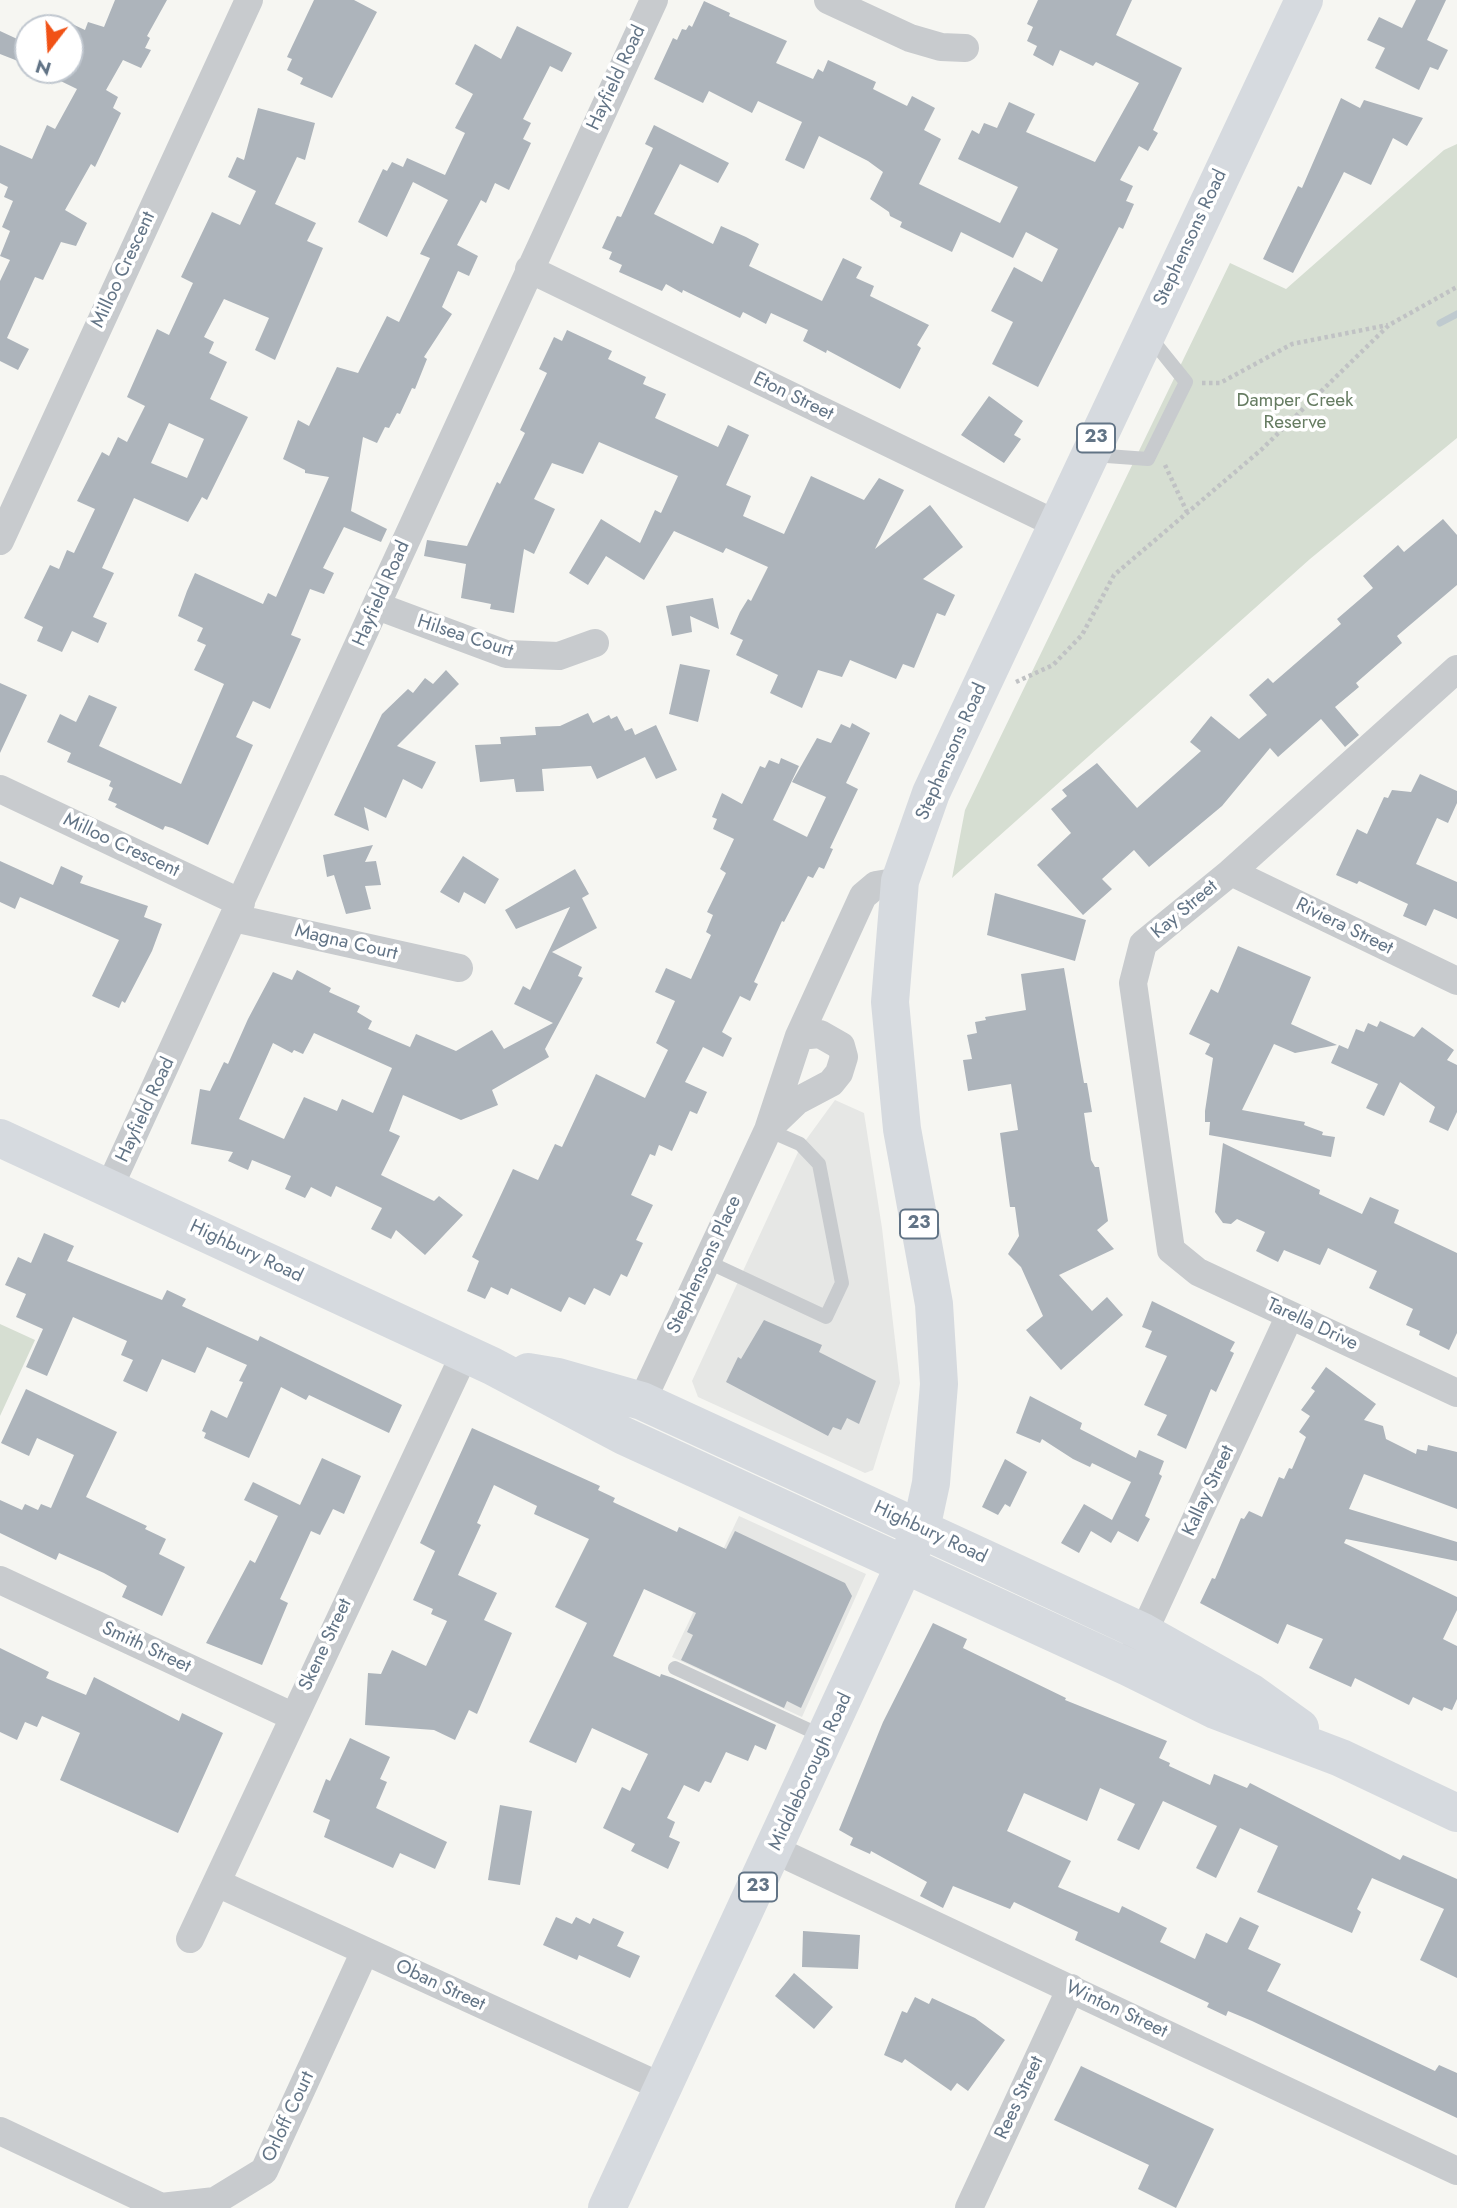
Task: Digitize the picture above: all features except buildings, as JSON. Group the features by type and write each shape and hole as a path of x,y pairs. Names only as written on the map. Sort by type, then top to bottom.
{"main road":[{"name":"Stephensons Road","path":"906,1564 921,1529 931,1483 939,1384 934,1304 902,1129 890,1002 900,881 931,793 1304,0"},
{"name":"Highbury Road","path":"0,1138 479,1359 624,1436 906,1564 1215,1710 1341,1758 1457,1812"},
{"name":"Highbury Road","path":"479,1359 558,1377 642,1401 921,1529 1143,1632 1250,1692 1341,1758"},
{"path":"624,1436 642,1401"},
{"name":"Middleborough Road","path":"607,2208 906,1564"}],"street":[{"name":"Milloo Crescent","path":"0,541 249,0"},
{"name":"Hayfield Road","path":"109,1188 654,0"},
{"path":"828,0 909,38 941,47 965,48"},
{"name":"Eton Street","path":"529,269 1056,524"},
{"name":"Hilsea Court","path":"377,606 506,654 559,656 595,643"},
{"name":"Kay Street","path":"1171,1250 1133,983 1143,944 1231,872 1457,669"},
{"name":"Milloo Crescent","path":"0,789 238,910"},
{"name":"Riviera Street","path":"1231,872 1457,981"},
{"name":"Stephensons Place","path":"642,1401 768,1130 799,1036 863,896 876,885 900,881"},
{"name":"Magna Court","path":"238,910 459,968"},
{"name":"Stephensons Place","path":"768,1130 797,1101 831,1083 839,1073 844,1057 841,1046 820,1034 799,1036"},
{"name":"Tarella Drive","path":"1171,1250 1198,1272 1457,1393"},
{"name":"Kallay Street","path":"1128,1667 1290,1315"},
{"name":"Skene Street","path":"190,1939 292,1716 479,1359"},
{"name":"Smith Street","path":"0,1580 292,1716"},
{"name":"Winton Street","path":"775,1850 1457,2171"},
{"name":"Oban Street","path":"217,1883 664,2088"},
{"name":"Orloff Court","path":"0,2131 161,2207 215,2201 264,2171 365,1951"},
{"name":"Rees Street","path":"969,2208 1071,1988"}],"lane":[{"path":"1088,455 1148,459 1186,383 1146,333"},
{"path":"706,1261 826,1317 842,1283 819,1164 800,1144 768,1130"},
{"path":"675,1668 827,1738"}],"path":[{"path":"1016,682 1053,665 1082,635 1114,575 1261,450 1389,325 1457,287"},
{"path":"1186,383 1220,383 1292,344 1389,325"},
{"path":"1155,445 1187,512"}],"shaded area":[{"path":"835,1100 864,1113 882,1228 900,1383 873,1470 865,1473 698,1397 692,1381 800,1148"},
{"path":"739,1516 866,1574 802,1717 672,1657"}],"green space":[{"name":"Damper Creek Reserve","path":"1457,144 1457,438 1310,559 952,878 965,810 1230,263 1286,289 1444,150"},
{"path":"0,1324 35,1340 0,1416"}],"waterway":[{"path":"1440,323 1457,314"}]}
